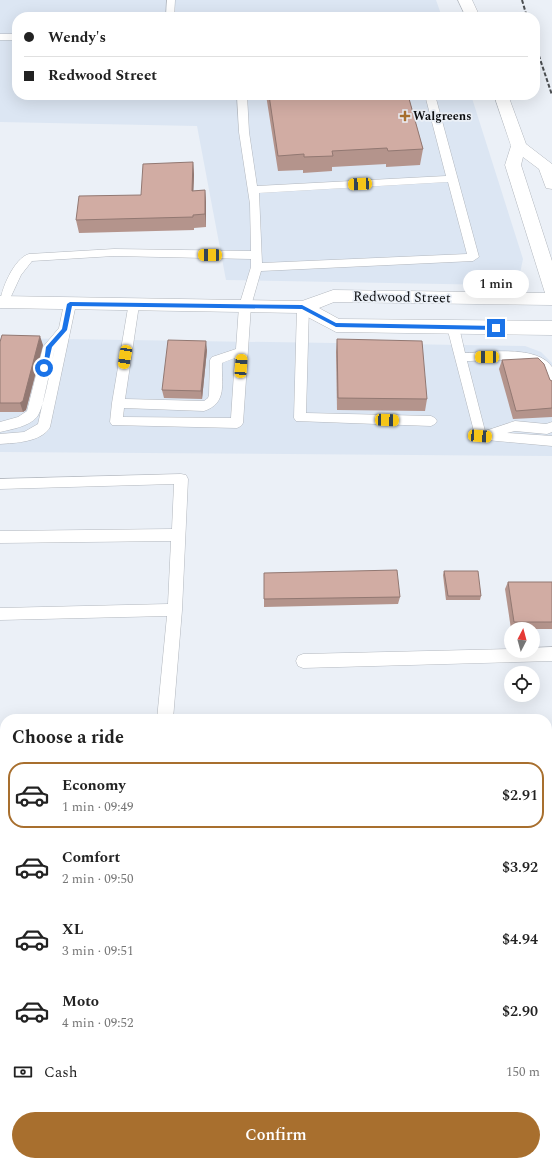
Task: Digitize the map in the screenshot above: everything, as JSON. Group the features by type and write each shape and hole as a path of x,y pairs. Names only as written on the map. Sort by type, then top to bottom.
{"main road":[{"path":"465,0 471,12"},
{"path":"503,100 519,146 546,167 552,184"},
{"path":"519,146 513,166 552,289"},
{"name":"Redwood Street","path":"2,302 302,307 333,296 552,299"},
{"name":"Redwood Street","path":"302,307 336,325 552,328"}],"lane":[{"path":"170,12 171,0"},
{"path":"0,37 12,37"},
{"path":"133,305 116,422 237,423 245,306 257,261 252,190 244,132 242,100"},
{"path":"2,302 16,273 29,258 54,255 116,254 257,261 473,257 431,100"},
{"path":"252,190 452,179"},
{"path":"0,439 26,437 44,427 70,304"},
{"path":"302,307 300,418 431,422"},
{"path":"453,327 480,436"},
{"path":"0,427 22,421 32,414 49,347 64,330"},
{"path":"118,403 137,405 210,404 214,400 215,395 216,360 242,352"},
{"path":"461,357 526,357 542,363 548,369 552,385"},
{"path":"480,436 515,426 547,429 552,427"},
{"path":"480,436 552,441"},
{"path":"0,484 181,479 175,610 165,714"},
{"path":"0,538 178,535"},
{"path":"0,614 175,610"},
{"path":"303,661 552,654"}],"shaded area":[{"path":"0,0 436,0 440,12 12,12 12,100 473,100 523,259 519,278 497,285 226,280 197,126 0,122"},
{"path":"0,338 525,346 541,352 552,363 552,456 0,452"}],"building":[{"name":"Walgreens","path":"270,100 409,100 423,149 388,151 387,148 332,151 333,156 304,157 304,154 278,156"},
{"path":"193,162 192,191 205,190 205,214 193,215 193,217 76,220 79,196 141,195 143,164"},
{"path":"2,335 40,336 23,401 20,403 0,403 0,342"},
{"path":"337,339 422,341 427,399 338,398"},
{"path":"168,340 206,341 201,391 162,390"},
{"path":"538,358 544,364 550,380 552,381 552,408 516,411 502,360"},
{"path":"397,570 400,597 264,599 264,573"},
{"path":"444,571 478,571 481,596 448,596"},
{"path":"508,582 552,582 552,622 514,622"}],"railway":[{"path":"522,0 526,12"},
{"path":"540,59 552,95"}],"place":[{"name":"Walgreens","path":"405,116"}],"route":[{"path":"44,368 49,347 64,330 70,304 302,307 336,325 496,328"}]}
